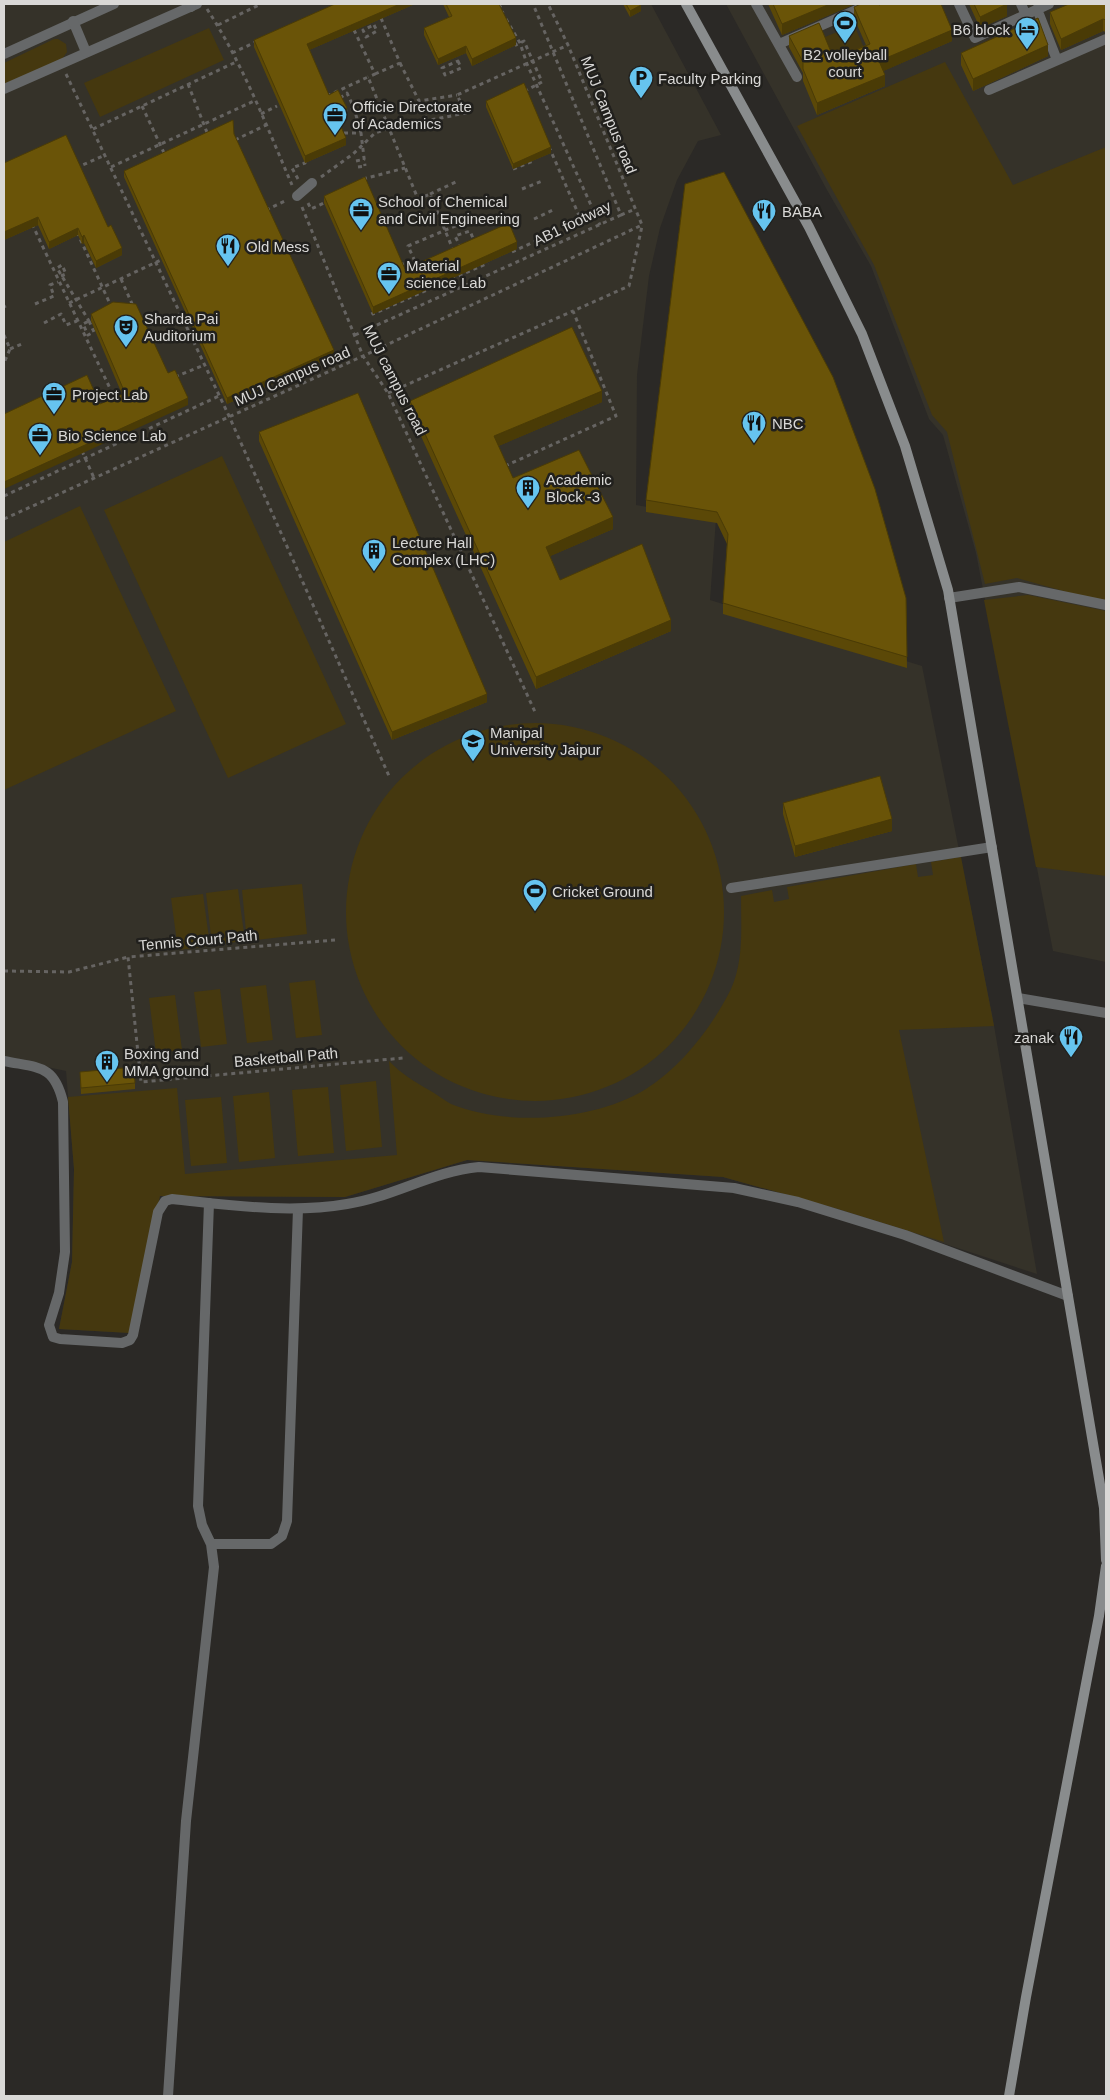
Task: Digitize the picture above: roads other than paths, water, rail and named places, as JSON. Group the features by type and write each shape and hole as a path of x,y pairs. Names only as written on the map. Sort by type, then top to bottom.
{"street":[{"path":"4,54 114,4"},
{"path":"686,4 809,227 862,334 905,446 930,524 949,598 1018,998 1104,1508 1106,1560"},
{"path":"756,4 797,77"},
{"path":"778,44 870,4"},
{"path":"959,4 975,38 1050,4"},
{"path":"1021,4 1026,15"},
{"path":"4,89 193,5"},
{"path":"1037,9 1058,60"},
{"path":"73,21 86,52"},
{"path":"989,90 1106,39"},
{"path":"300,193 312,183"},
{"path":"949,598 1019,588 1106,604"},
{"path":"731,888 992,846"},
{"path":"1018,998 1106,1013"},
{"path":"4,1061 37,1068 52,1074 59,1086 63,1102 65,1252 59,1293 49,1325 53,1337 60,1339 122,1343 130,1340 133,1335 160,1205 165,1201 172,1199 298,1209 348,1204 376,1197 438,1174 479,1167 734,1188 798,1202 905,1234 1068,1296"},
{"path":"168,2096 186,1821 214,1567 211,1544 202,1525 198,1506 209,1203"},
{"path":"211,1544 271,1544 282,1536 287,1521 298,1209"},
{"path":"1009,2096 1026,1997 1099,1616 1106,1566"}],"place":[{"name":"B2 volleyball court","path":"845,44"},
{"name":"B6 block","path":"1027,50"},
{"name":"Faculty Parking","path":"641,99"},
{"name":"Officie Directorate of Academics","path":"335,136"},
{"name":"School of Chemical and Civil Engineering","path":"361,231"},
{"name":"BABA","path":"764,232"},
{"name":"Old Mess","path":"228,267"},
{"name":"Material science Lab","path":"389,295"},
{"name":"Sharda Pai Auditorium","path":"126,348"},
{"name":"Project Lab","path":"54,415"},
{"name":"NBC","path":"754,444"},
{"name":"Bio Science Lab","path":"40,456"},
{"name":"Academic Block -3","path":"528,509"},
{"name":"Lecture Hall Complex (LHC)","path":"374,572"},
{"name":"Manipal University Jaipur","path":"473,762"},
{"name":"Cricket Ground","path":"535,912"},
{"name":"zanak","path":"1071,1058"},
{"name":"Boxing and MMA ground","path":"107,1083"}]}
